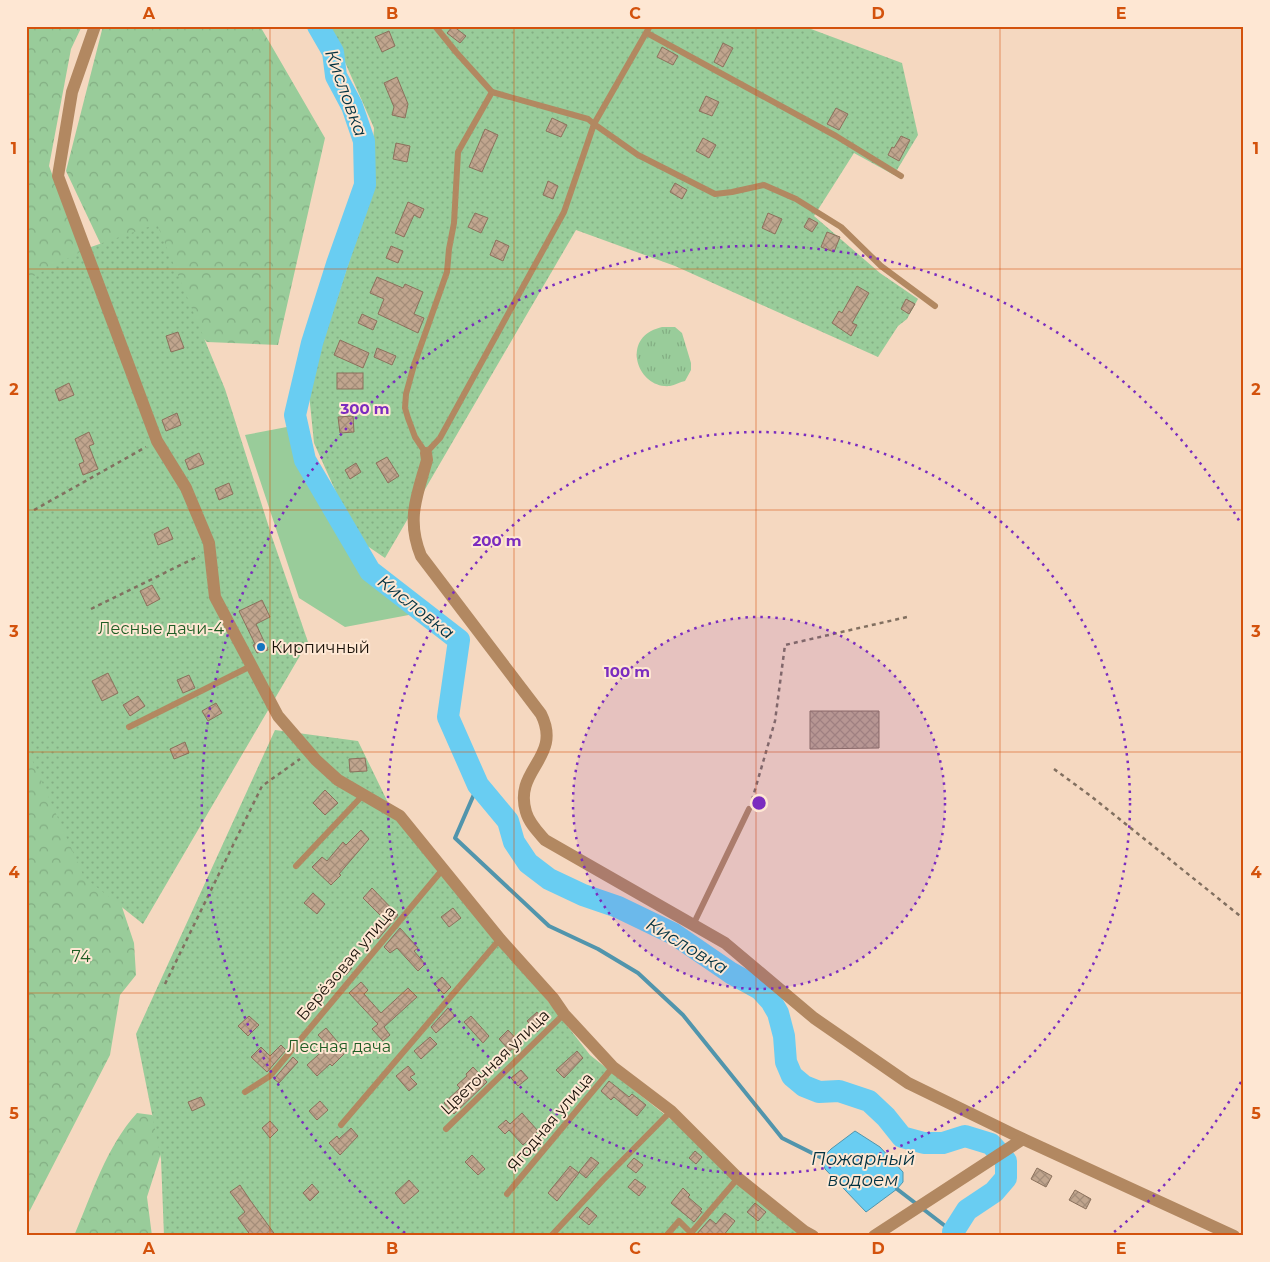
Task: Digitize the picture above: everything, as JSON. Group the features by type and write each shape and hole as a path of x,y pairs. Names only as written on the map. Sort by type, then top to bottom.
{"street":[{"path":"95,26 72,92 58,176 157,441 186,488 209,544 215,597 278,716 338,780 400,816 500,938 553,998 564,1014 613,1067 671,1111 738,1178 806,1234"},
{"path":"426,453 426,460 413,511 413,534 420,556 545,721 547,745 524,785 524,798 526,812 533,825 546,840 725,944 814,1018 908,1083 1023,1139 1234,1236"},
{"path":"874,1236 1023,1139"}],"lane":[{"path":"435,26 492,92 588,119 638,156 715,194 764,185 796,199 841,226 882,266 935,306"},
{"path":"492,92 458,152 454,223 447,272 414,365 406,394 406,408 412,431 426,453 440,438 564,212 594,124 649,29 836,136 900,176"},
{"path":"129,726 251,666"},
{"path":"296,866 363,795"},
{"path":"693,925 749,809"},
{"name":"Берёзовая улица","path":"245,1092 270,1076 443,869"},
{"path":"341,1125 500,938"},
{"name":"Цветочная улица","path":"446,1129 564,1014"},
{"name":"Ягодная улица","path":"508,1194 613,1067"},
{"path":"551,1236 671,1111"},
{"path":"666,1236 679,1221 691,1233 738,1178"}],"path":[{"path":"34,510 157,441"},
{"path":"91,609 210,551"},
{"path":"749,809 775,721 785,645 907,617"},
{"path":"165,984 262,786 310,752"},
{"path":"1054,769 1092,797 1244,919"}],"green space":[{"path":"26,26 82,26 71,49 49,166 91,276 26,354"},
{"path":"103,26 260,26 325,138 278,345 207,342 165,301 120,285 66,171"},
{"path":"329,26 803,26 902,63 918,135 894,175 854,153 814,216 880,273 918,299 907,319 898,326 878,357 675,266 576,230 385,558 357,539 314,443 307,374 329,323 370,198 374,128"},
{"name":"Лесные дачи-4","path":"157,224 225,389 308,642 143,924 84,877 26,746 26,280 88,248"},
{"path":"662,327 675,327 682,333 691,363 691,370 685,381 670,386 659,385 650,381 643,374 637,356 638,346 643,338 652,330"},
{"path":"292,426 299,457 340,530 414,614 345,627 299,598 245,435"},
{"name":"74","path":"26,651 107,862 134,943 136,975 120,995 110,1055 26,1218"},
{"name":"Лесная дача","path":"275,730 358,741 396,819 533,982 590,1055 817,1236 164,1236 161,1159 136,1034"},
{"path":"137,1113 152,1115 168,1131 147,1197 152,1236 74,1236 108,1156 126,1126"}],"water":[{"name":"Пожарный водоем","path":"855,1131 880,1147 903,1172 903,1182 897,1189 866,1212 825,1169 822,1158"}],"building":[{"path":"453,26 466,36 460,43 447,33"},
{"path":"389,31 395,46 382,52 375,37"},
{"path":"723,43 733,48 723,67 714,62"},
{"path":"662,47 678,56 673,65 657,57"},
{"path":"397,77 408,104 405,118 392,115 394,107 384,83"},
{"path":"706,96 719,102 712,116 699,111"},
{"path":"836,108 848,114 839,130 827,124"},
{"path":"552,118 567,125 561,137 546,131"},
{"path":"485,129 498,135 482,172 469,167"},
{"path":"901,136 910,140 899,161 888,155"},
{"path":"703,138 716,145 709,158 696,151"},
{"path":"396,143 410,146 407,162 393,159"},
{"path":"548,181 558,186 553,199 543,195"},
{"path":"675,183 687,190 682,199 670,192"},
{"path":"408,202 424,209 420,218 414,215 404,237 395,233"},
{"path":"475,213 488,218 481,233 468,227"},
{"path":"768,213 782,219 775,234 762,228"},
{"path":"809,218 818,223 812,232 804,227"},
{"path":"827,232 840,237 834,252 821,247"},
{"path":"496,240 509,246 503,261 490,255"},
{"path":"391,246 403,251 398,263 386,258"},
{"path":"377,277 403,288 405,284 423,292 414,314 424,318 418,333 378,314 384,299 370,293"},
{"path":"857,286 869,293 852,323 857,325 851,336 832,323 839,311 842,313"},
{"path":"906,299 915,304 909,314 901,309"},
{"path":"362,314 377,321 373,330 358,323"},
{"path":"178,332 184,348 171,352 166,336"},
{"path":"340,340 369,353 363,368 334,355"},
{"path":"377,348 396,356 392,365 374,357"},
{"path":"337,373 363,373 363,389 337,389"},
{"path":"69,383 74,395 59,401 55,390"},
{"path":"177,413 181,425 166,431 162,420"},
{"path":"353,416 354,432 340,433 338,417"},
{"path":"89,432 94,444 89,446 98,469 83,475 79,464 84,462 75,439"},
{"path":"199,453 204,464 189,470 185,460"},
{"path":"387,457 399,476 388,483 376,463"},
{"path":"356,463 361,472 350,479 345,470"},
{"path":"229,483 233,494 219,500 215,489"},
{"path":"168,527 173,539 158,545 154,534"},
{"path":"152,585 160,599 147,606 140,591"},
{"path":"262,600 270,617 256,624 268,650 257,653 253,645 255,644 239,611"},
{"path":"108,673 118,693 102,701 92,681"},
{"path":"189,675 195,688 183,693 177,680"},
{"path":"138,696 145,706 130,716 123,705"},
{"path":"216,703 222,713 208,721 202,711"},
{"path":"810,711 879,711 879,748 810,749"},
{"path":"185,742 189,753 174,759 170,749"},
{"path":"365,758 367,771 350,772 349,759"},
{"path":"325,790 338,803 325,815 313,803"},
{"path":"361,830 369,839 331,885 312,867 322,857 327,861 343,842 346,845"},
{"path":"372,888 398,915 378,939 372,933 385,920 363,898"},
{"path":"313,893 325,904 317,914 304,903"},
{"path":"453,908 461,918 449,927 441,917"},
{"path":"400,928 418,948 414,951 425,964 418,971 397,948 390,953 384,947"},
{"path":"344,960 352,968 346,975 337,967"},
{"path":"442,977 451,987 444,994 434,984"},
{"path":"361,982 368,990 364,994 381,1013 408,988 417,997 384,1027 390,1035 383,1041 372,1029 378,1024 349,993"},
{"path":"448,1008 455,1016 436,1033 431,1027"},
{"path":"537,1012 546,1023 537,1032 527,1021"},
{"path":"249,1016 259,1025 248,1036 238,1026"},
{"path":"471,1016 489,1036 483,1043 464,1022"},
{"path":"326,1028 346,1052 332,1066 330,1064 317,1076 307,1065 328,1046 318,1035"},
{"path":"508,1030 520,1043 510,1051 499,1039"},
{"path":"430,1037 437,1044 421,1059 414,1051"},
{"path":"281,1045 286,1050 267,1072 251,1057 261,1047 270,1056"},
{"path":"577,1051 583,1058 564,1078 556,1070"},
{"path":"293,1057 298,1062 279,1083 274,1079"},
{"path":"408,1066 415,1074 410,1077 417,1084 409,1091 396,1076"},
{"path":"473,1067 487,1082 454,1114 444,1103 460,1088 457,1085"},
{"path":"521,1070 528,1078 518,1086 511,1078"},
{"path":"609,1081 629,1097 632,1094 646,1105 637,1116 614,1097 611,1100 601,1091"},
{"path":"201,1097 205,1105 192,1111 188,1102"},
{"path":"320,1101 328,1110 317,1120 309,1111"},
{"path":"522,1113 538,1131 523,1145 509,1130 505,1134 498,1127 506,1120 510,1124"},
{"path":"270,1121 278,1130 270,1138 262,1128"},
{"path":"351,1128 358,1136 340,1155 329,1143 337,1136 339,1139"},
{"path":"695,1151 702,1157 696,1164 689,1158"},
{"path":"472,1155 485,1169 478,1175 465,1162"},
{"path":"591,1157 599,1163 586,1178 579,1172"},
{"path":"634,1158 643,1165 636,1173 627,1166"},
{"path":"570,1166 579,1173 557,1201 548,1193"},
{"path":"1037,1168 1052,1176 1046,1187 1031,1179"},
{"path":"635,1179 646,1187 639,1196 628,1187"},
{"path":"409,1180 419,1191 404,1204 395,1193"},
{"path":"312,1184 319,1192 310,1201 303,1193"},
{"path":"240,1185 276,1236 251,1236 238,1218 245,1212 230,1192"},
{"path":"683,1188 690,1195 688,1197 702,1209 700,1211 702,1212 694,1222 671,1203"},
{"path":"1075,1190 1091,1199 1086,1209 1069,1200"},
{"path":"755,1203 766,1212 758,1221 747,1212"},
{"path":"587,1207 597,1216 589,1225 579,1217"},
{"path":"725,1213 735,1221 723,1236 695,1236 710,1219 716,1224"}],"waterway":[{"name":"Кисловка","path":"318,26 333,52 336,76 352,106 364,141 365,185 312,343 295,415 305,460 370,571 459,640 448,717 478,785 508,821 514,842 528,863 549,879 583,895 618,907 674,934 731,973 760,989 771,1001 778,1013 784,1036 786,1062 792,1076 804,1086 819,1092 839,1091 869,1101 886,1117 902,1137 924,1143 943,1143 965,1136 991,1144 1006,1161 1006,1178 994,1192 967,1210 953,1232 953,1236"},
{"path":"478,785 455,838 549,926 598,949 638,973 683,1015 782,1138 822,1158"},
{"path":"897,1189 953,1232"}],"place":[{"name":"Кирпичный","path":"261,647"}]}
